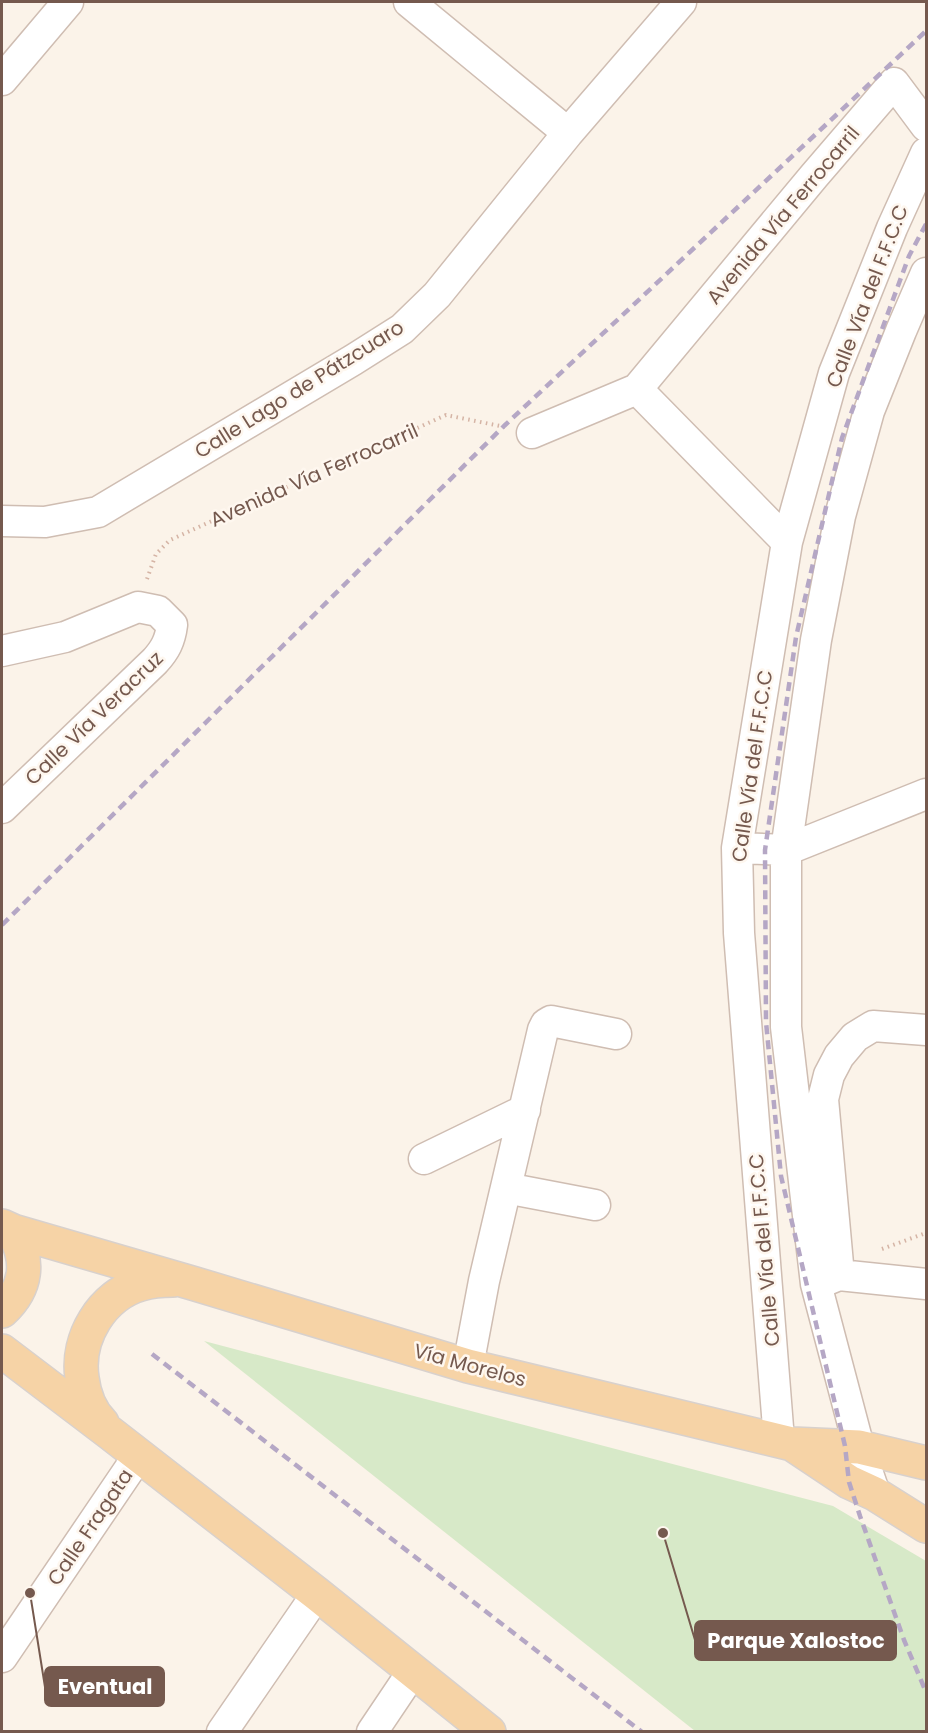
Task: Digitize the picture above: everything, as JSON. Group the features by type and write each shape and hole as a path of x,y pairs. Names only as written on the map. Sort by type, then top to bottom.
{"main road":[{"name":"Vía Morelos","path":"8,1229 468,1366 785,1442 849,1482 875,1494 927,1526"},
{"path":"2,1311 16,1296 24,1270 24,1256 20,1244 8,1229"},
{"path":"110,1433 93,1412 83,1387 80,1369 87,1333 96,1317 108,1304 122,1292 138,1284 156,1280 192,1283"},
{"path":"2,1351 139,1455 489,1731"},
{"path":"785,1442 859,1447 927,1463"}],"street":[{"path":"2,80 68,2"},
{"path":"409,2 568,134"},
{"name":"Calle Lago de Pátzcuaro","path":"2,521 45,522 98,512 402,329 437,295 568,134 681,2"},
{"name":"Avenida Vía Ferrocarril","path":"637,389 894,83 927,126"},
{"name":"Calle Vía del F.F.C.C","path":"785,1442 739,933 737,848 787,542 834,373 892,228 927,153"},
{"path":"875,1494 859,1447 827,1280 786,1027 786,850 816,640 840,516 869,411 900,331 927,273"},
{"path":"532,433 637,389 787,542"},
{"path":"2,651 65,637 138,607"},
{"name":"Calle Vía Veracruz","path":"2,808 166,649 171,637 171,625 158,611 138,607"},
{"path":"737,848 786,850 923,789"},
{"path":"468,1366 484,1281 543,1030 551,1021 616,1034"},
{"path":"827,1280 823,1099 829,1075 839,1056 855,1036 873,1026 927,1030"},
{"path":"424,1159 525,1110"},
{"path":"506,1188 595,1205"},
{"path":"827,1280 927,1284"},
{"name":"Calle Fragata","path":"2,1657 139,1455"},
{"path":"222,1731 317,1594"},
{"path":"372,1731 413,1671"}],"path":[{"name":"Avenida Vía Ferrocarril","path":"138,607 156,554 170,540 446,415 532,433"}],"green space":[{"path":"204,1341 833,1506 926,1561 926,1731 695,1731"}],"railway":[{"path":"2,925 504,426 926,31"},
{"path":"926,224 909,256 842,438 796,637 765,850 766,1022 781,1176 845,1446 849,1482 904,1640 926,1692"},
{"path":"152,1354 642,1732"}],"place":[{"name":"Parque Xalostoc","path":"663,1533"},
{"name":"Eventual","path":"30,1593"}]}
